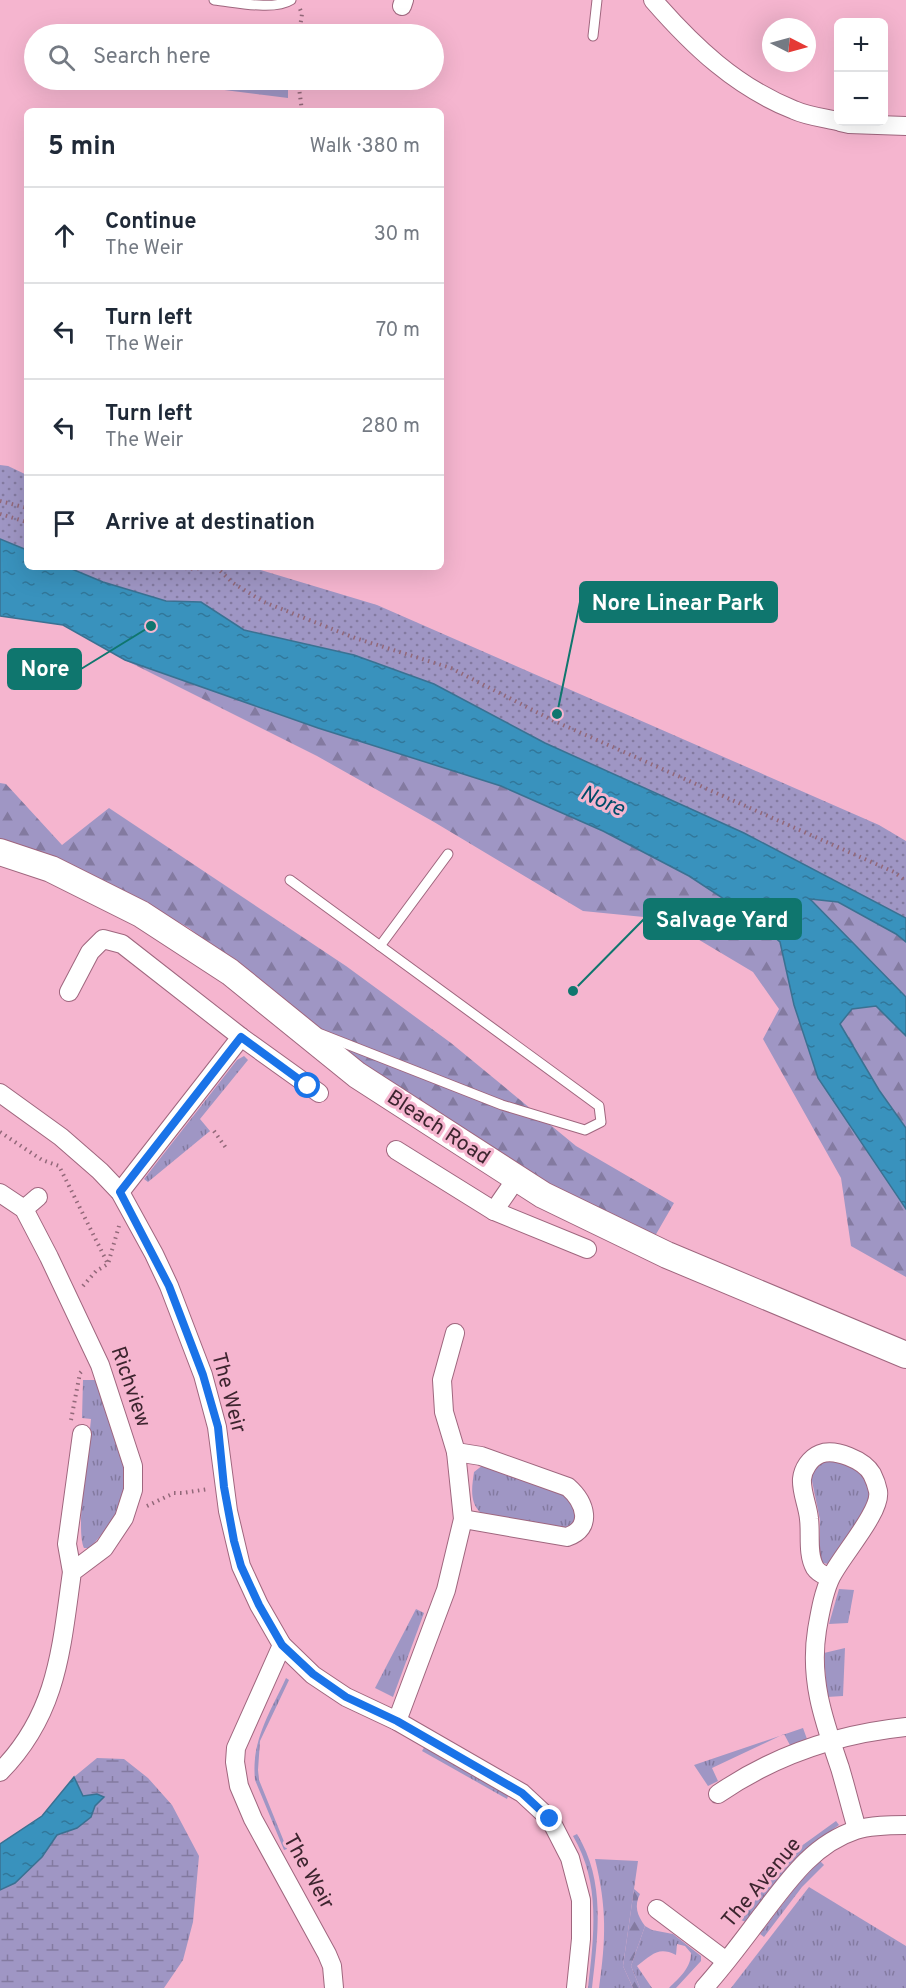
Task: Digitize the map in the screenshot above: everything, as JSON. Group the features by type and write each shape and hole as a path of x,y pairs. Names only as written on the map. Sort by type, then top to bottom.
{"street":[{"path":"653,0 680,31 732,77 794,111 834,120"},
{"path":"888,125 906,126"},
{"name":"Bleach Road","path":"0,852 51,869 141,914 230,972 357,1075 543,1195 667,1255 906,1355"},
{"path":"69,992 90,952 104,939 122,944 241,1037 319,1093"},
{"path":"120,1192 241,1037"},
{"name":"The Weir","path":"0,1093 61,1137 120,1192 169,1286 203,1375 218,1427 224,1487 241,1566 259,1605 282,1645 313,1674 346,1697 397,1721 522,1793 550,1819 570,1858 581,1899 581,1939 576,1988"},
{"path":"396,1150 494,1211 587,1249"},
{"path":"494,1211 516,1179"},
{"name":"Richview","path":"0,1192 31,1203 49,1257 96,1356 133,1466 133,1490 126,1510 104,1548 72,1572"},
{"path":"397,1721 446,1590 463,1519 456,1452 444,1412 442,1380 455,1333"},
{"path":"0,1772 17,1755 42,1715 60,1662 72,1572 68,1544 82,1434"},
{"path":"830,1578 817,1571 811,1558 809,1517 802,1478 804,1469 812,1458 834,1451 866,1467 872,1474 878,1492 878,1503 872,1514 848,1547 830,1578 816,1632 814,1667 819,1704 857,1829"},
{"path":"456,1452 481,1456 568,1487 578,1496 583,1509 583,1524 577,1534 567,1537 463,1519"},
{"name":"The Weir","path":"282,1645 236,1748 236,1770 239,1786 253,1819 327,1954 332,1966 334,1988"},
{"path":"718,1794 734,1783 802,1750 867,1731 906,1727"},
{"name":"The Avenue","path":"704,1988 795,1872 833,1839 857,1829 906,1825"},
{"name":"The Avenue","path":"657,1909 726,1961"}],"lane":[{"path":"214,0 268,5 295,1"},
{"path":"593,36 597,0"},
{"path":"380,946 448,854"},
{"path":"290,880 599,1106 601,1122 585,1130 502,1105 294,1023"}],"path":[{"path":"295,1 302,14 300,24"},
{"path":"299,90 302,108"},
{"path":"0,501 24,507"},
{"path":"0,514 24,521"},
{"path":"219,570 233,583 264,602 355,638 451,668 552,720 883,867 906,881"},
{"path":"214,1131 226,1148"},
{"path":"0,1132 42,1160 59,1166 108,1264"},
{"path":"81,1290 96,1271 108,1264 118,1227 126,1221"},
{"path":"82,1434 70,1426 80,1373 96,1356"},
{"path":"126,1510 141,1509 174,1492 183,1493 224,1487"}],"green space":[{"path":"224,90 288,90 288,98"},
{"path":"0,465 24,474 24,549 0,539"},
{"path":"74,570 261,570 377,605 879,825 906,841 906,918 744,833 545,743 434,684 354,655 244,630 201,602 166,601 103,582"},
{"path":"125,660 318,728 501,786 603,831 689,876 747,914 780,942 794,1005 906,1209 906,1277 851,1246 841,1178 763,1039 779,1009 753,972 664,919 583,911 434,822 317,756"},
{"path":"0,783 6,784 62,845 109,808 346,966 451,1043 576,1146 674,1203 655,1236 526,1175 365,1070 189,928 99,878 33,851 0,842"},
{"path":"809,899 838,902 896,934 906,942 906,997"},
{"path":"876,1006 906,1036 906,1128 879,1090 840,1024 852,1009"},
{"path":"244,1056 248,1060 200,1119 210,1131 148,1182 144,1179 237,1060"},
{"path":"83,1380 98,1380 123,1463 126,1484 118,1511 90,1548 84,1548 81,1524 91,1419 82,1418"},
{"path":"825,1461 841,1461 866,1476 872,1492 868,1506 828,1564 823,1563 819,1554 820,1520 811,1476"},
{"path":"483,1465 565,1495 572,1499 579,1517 569,1531 481,1513 473,1499 472,1489 474,1472"},
{"path":"839,1589 854,1590 848,1623 829,1624"},
{"path":"416,1609 424,1613 393,1697 375,1688"},
{"path":"845,1648 843,1696 827,1697 824,1653"},
{"path":"286,1678 289,1680 260,1741 258,1770 259,1780 287,1849 284,1850 255,1780 255,1766 256,1752 263,1727"},
{"path":"803,1728 807,1739 791,1747 784,1734"},
{"path":"781,1736 712,1768 718,1781 708,1786 694,1765"},
{"path":"425,1746 509,1793 507,1799 422,1751"},
{"path":"97,1758 124,1759 148,1778 172,1805 199,1856 193,1922 183,1960 164,1988 0,1988 0,1844 42,1816 74,1777"},
{"path":"836,1821 839,1825 790,1864 746,1922 741,1920 783,1863 800,1847"},
{"path":"577,1834 592,1871 598,1909 592,1988 588,1988 593,1929 592,1891 582,1854 573,1836"},
{"path":"595,1859 638,1861 623,1966 633,1988 599,1988 604,1924 602,1893"},
{"path":"820,1861 824,1865 802,1887 764,1937 760,1934 798,1884"},
{"path":"809,1887 906,1946 906,1988 731,1988"},
{"path":"634,1889 640,1894 637,1910 645,1926 631,1966 640,1988 633,1988 623,1966"},
{"path":"645,1926 652,1930 673,1934 701,1956 701,1961 676,1988 669,1988 687,1968 691,1953 685,1946 677,1944 676,1955 664,1951 655,1953 637,1966 652,1988 640,1988 631,1966"}],"water":[{"path":"0,539 24,549 24,570 74,570 103,582 166,601 201,602 244,630 354,655 434,684 545,743 744,833 906,918 906,942 896,934 838,902 810,899 906,997 906,1036 876,1006 852,1009 840,1024 879,1090 906,1128 906,1209 818,1078 794,1005 780,942 747,914 689,876 603,831 501,786 318,728 125,660 63,625 0,616"},
{"path":"74,1777 83,1796 97,1794 104,1797 95,1806 91,1817 77,1828 57,1835 42,1857 15,1883 0,1890 0,1844 42,1816"}],"place":[{"name":"Nore","path":"151,626"},
{"name":"Nore Linear Park","path":"557,714"},
{"name":"Salvage Yard","path":"573,991"}],"route":[{"path":"308,1086 241,1037 120,1192 169,1286 203,1375 218,1427 224,1487 241,1566 273,1633 282,1645 313,1674 346,1697 397,1721 522,1793 550,1819"}]}
